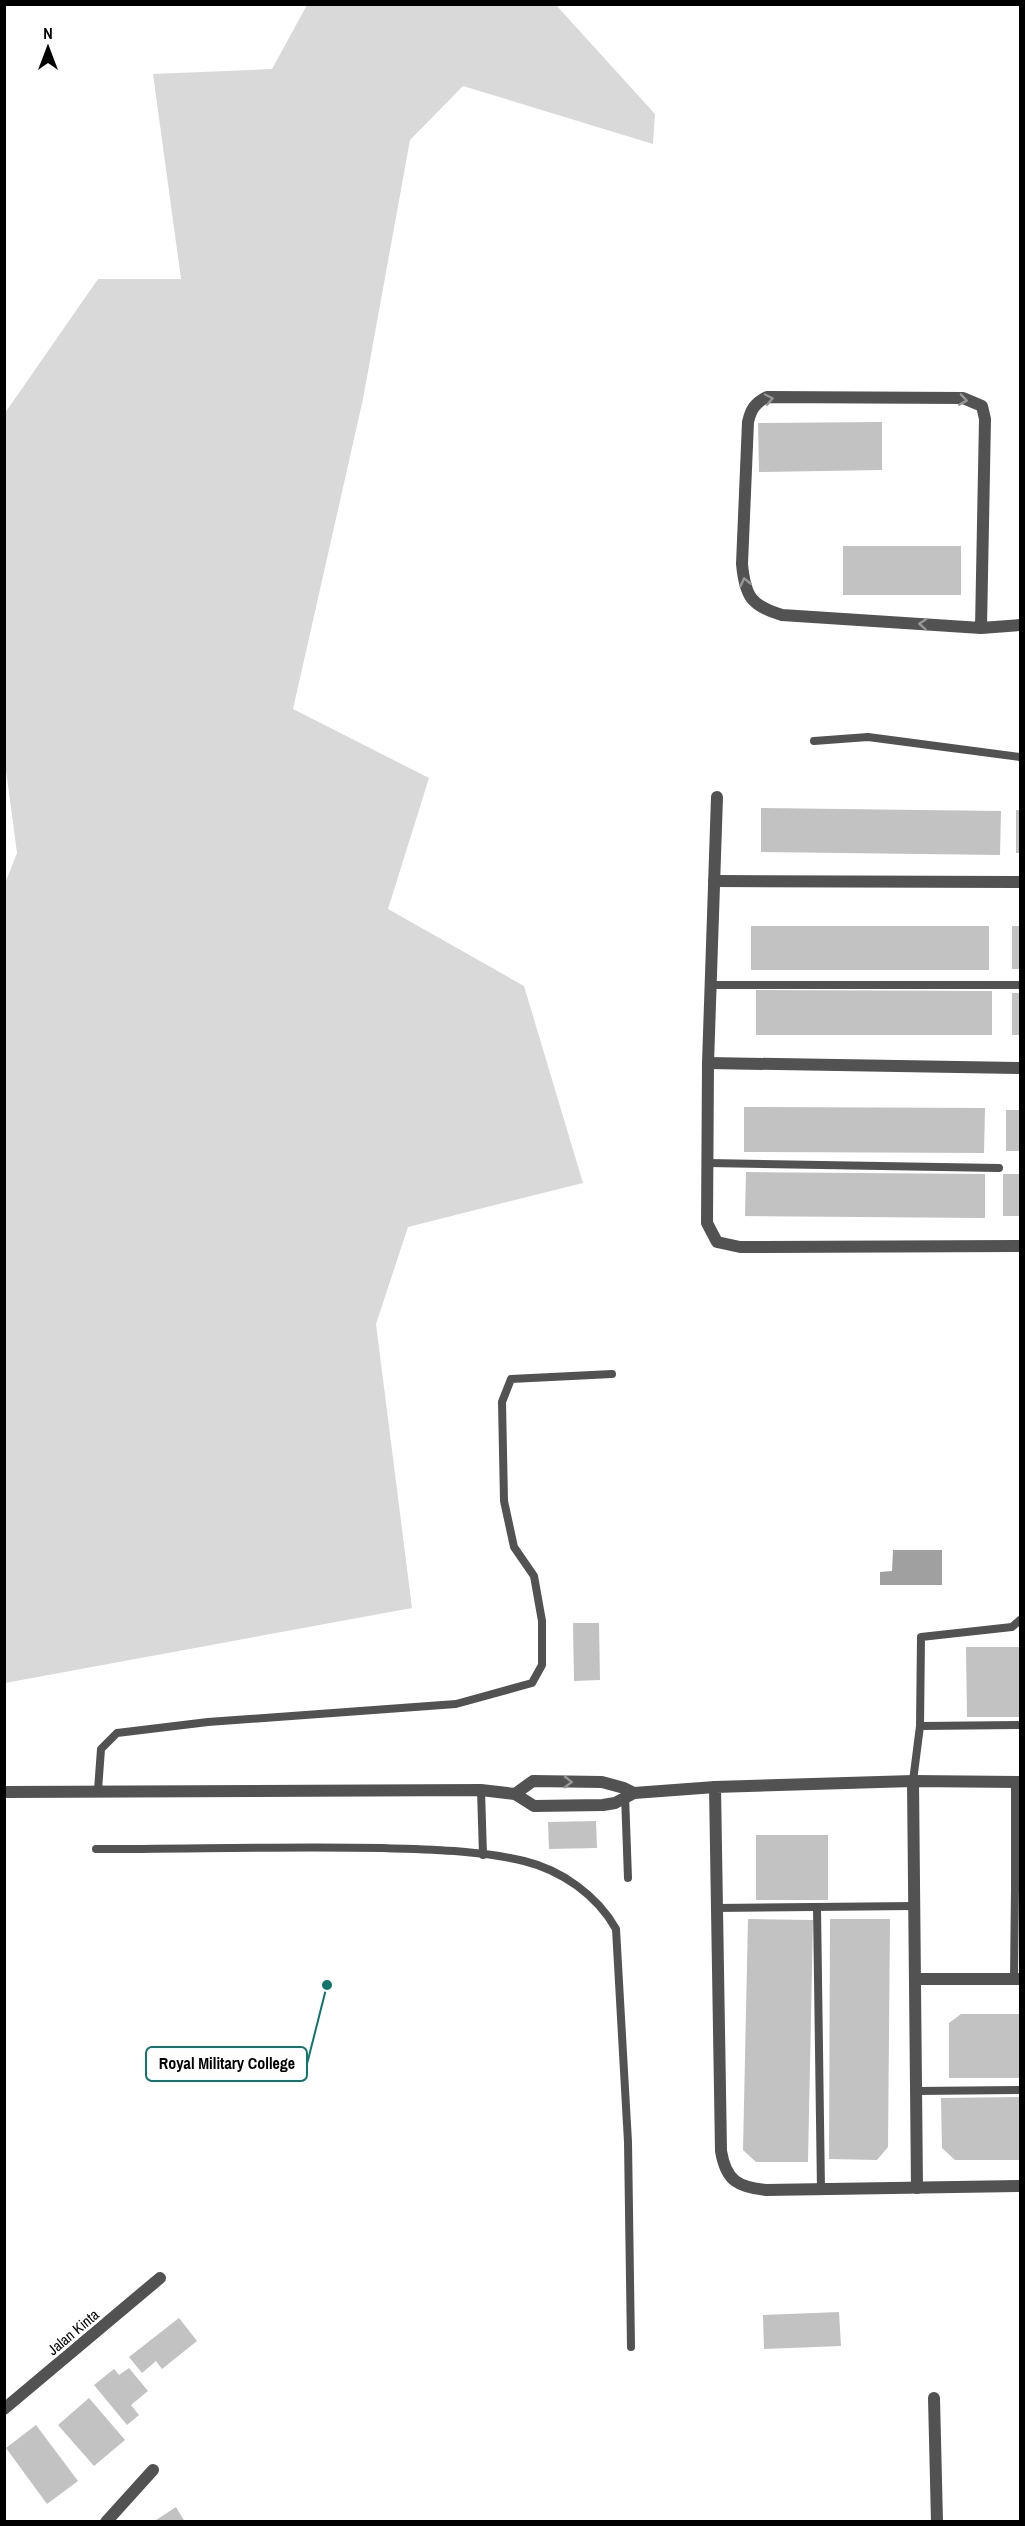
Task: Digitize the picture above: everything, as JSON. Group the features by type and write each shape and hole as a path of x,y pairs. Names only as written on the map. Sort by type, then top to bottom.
{"street":[{"path":"981,628 985,419 982,406 963,398 767,397 757,402 748,422 742,564 744,584 751,599 764,609 782,615 981,628 1020,625"},
{"path":"717,797 708,1063 707,1223 717,1242 740,1247 1020,1246"},
{"path":"714,881 1020,882"},
{"path":"708,1063 1020,1068"},
{"path":"515,1794 532,1781 602,1782 628,1793"},
{"path":"4,1792 481,1790 515,1794 534,1806 603,1805 628,1793 715,1787 913,1781 1018,1782"},
{"path":"913,1781 917,2188"},
{"path":"715,1787 715,1908 721,2151 723,2165 732,2179 746,2187 821,2190 1020,2186"},
{"path":"915,1979 1017,1979"},
{"name":"Jalan Kinta","path":"4,2409 160,2278"},
{"path":"934,2398 937,2522"},
{"path":"106,2522 153,2470"}],"lane":[{"path":"814,741 868,736 1020,757"},
{"path":"711,985 1020,985"},
{"path":"708,1163 999,1168"},
{"path":"98,1790 101,1749 117,1733 208,1722 456,1704 532,1683 542,1665 542,1621 534,1576 514,1547 504,1501 502,1402 511,1379 612,1374"},
{"path":"913,1781 920,1726 921,1637 1012,1627 1020,1620"},
{"path":"920,1726 1020,1725"},
{"path":"1017,1979 1018,1782"},
{"path":"481,1790 483,1855"},
{"path":"628,1793 628,1878"},
{"path":"96,1849 334,1847 483,1855 524,1861 567,1879 606,1911 616,1929 628,2142 631,2347"},
{"path":"715,1908 914,1906"},
{"path":"817,1908 821,2190"},
{"path":"916,2091 1020,2090"}],"shaded area":[{"path":"307,5 556,5 655,114 653,144 463,86 410,140 363,399 293,709 429,778 388,909 524,986 583,1183 408,1227 376,1324 412,1608 5,1683 4,886 17,853 4,755 5,413 98,279 181,279 153,74 272,69"},
{"path":"893,1550 942,1550 942,1585 880,1585 880,1572 892,1571"}],"building":[{"path":"882,422 882,470 759,472 758,423"},
{"path":"843,546 961,546 961,595 843,595"},
{"path":"761,808 1001,811 1000,855 761,852"},
{"path":"1016,810 1020,810 1020,853 1016,853"},
{"path":"751,926 989,926 989,970 751,970"},
{"path":"1012,926 1020,926 1020,969 1012,969"},
{"path":"756,990 992,991 992,1035 756,1035"},
{"path":"1012,993 1020,993 1020,1035 1012,1035"},
{"path":"744,1107 985,1108 984,1153 744,1152"},
{"path":"1006,1110 1020,1110 1020,1151 1006,1151"},
{"path":"746,1172 985,1174 985,1218 745,1216"},
{"path":"1003,1174 1020,1174 1020,1216 1003,1216"},
{"path":"573,1623 599,1623 600,1680 574,1681"},
{"path":"966,1647 1020,1647 1020,1717 967,1717"},
{"path":"596,1821 597,1848 549,1849 548,1822"},
{"path":"756,1835 828,1835 828,1900 756,1900"},
{"path":"748,1919 813,1920 808,2162 756,2162 743,2150"},
{"path":"830,1919 890,1919 888,2147 877,2160 829,2159"},
{"path":"961,2014 1020,2014 1020,2078 949,2078 949,2023"},
{"path":"1020,2097 1020,2160 955,2160 942,2148 941,2098"},
{"path":"839,2312 841,2346 764,2349 763,2315"},
{"path":"179,2318 197,2341 162,2369 156,2361 142,2373 129,2357"},
{"path":"129,2368 148,2391 131,2405 139,2415 127,2425 94,2385 114,2369 119,2375"},
{"path":"89,2398 125,2440 94,2466 58,2425"},
{"path":"36,2425 78,2481 47,2504 6,2448"},
{"path":"176,2507 185,2522 153,2522"}],"place":[{"name":"Royal Military College","path":"327,1985"}]}
